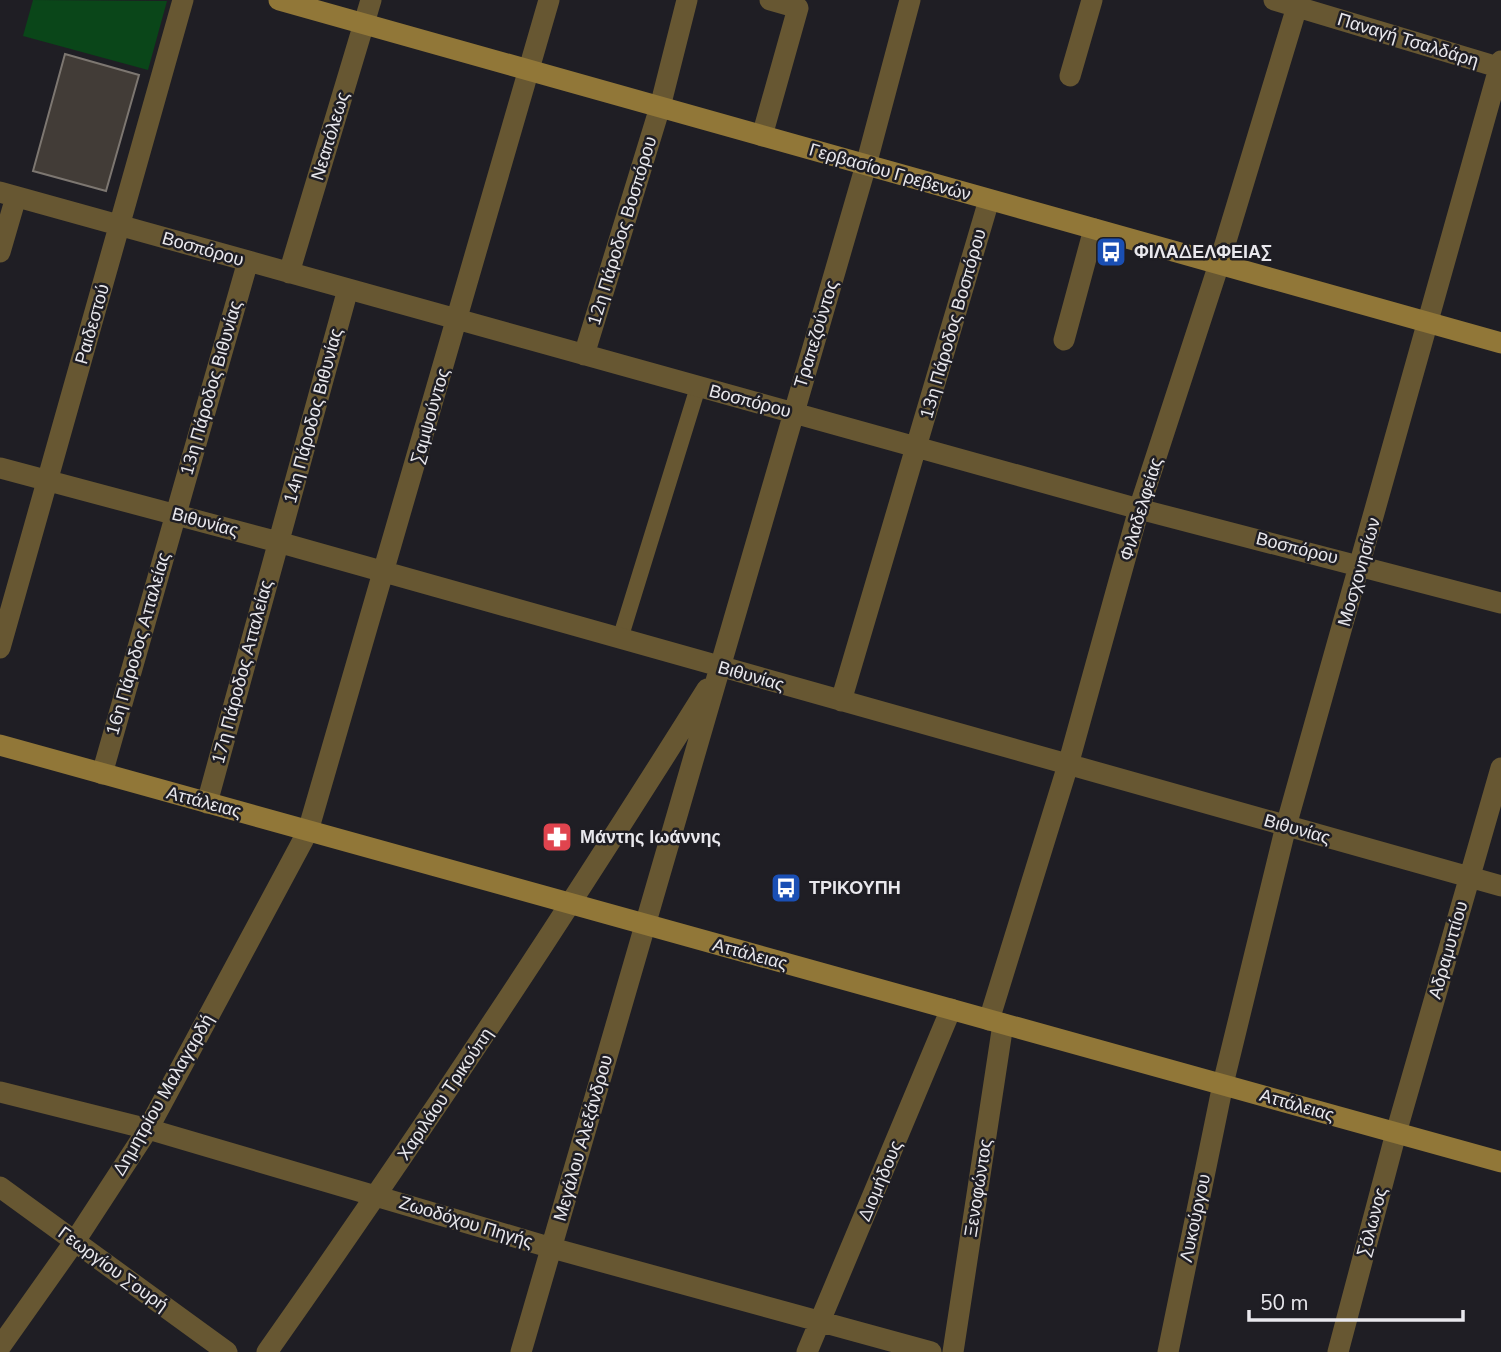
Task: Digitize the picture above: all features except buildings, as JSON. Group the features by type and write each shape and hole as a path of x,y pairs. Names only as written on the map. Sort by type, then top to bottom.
{"street":[{"name":"Ραιδεστού","path":"0,648 183,0"},
{"name":"Γερβασίου Γρεβενών","path":"279,0 1501,344"},
{"name":"Νεαπόλεως","path":"289,273 371,0"},
{"name":"Σαμψούντος","path":"308,831 550,0"},
{"name":"12η Πάροδος Βοσπόρου","path":"584,355 660,107 687,0"},
{"path":"762,136 798,8 771,0"},
{"name":"Τραπεζούντος","path":"645,924 866,165 910,0"},
{"path":"1070,75 1092,0"},
{"name":"Παναγή Τσαλδάρη","path":"1274,0 1298,3 1500,66"},
{"name":"Φιλαδελφείας","path":"996,1022 1139,509 1219,264 1298,3"},
{"name":"Μοσχονησίων","path":"1223,1084 1286,826 1430,323 1500,66"},
{"name":"Βοσπόρου","path":"8,195 1139,509 1361,564 1501,603"},
{"path":"0,252 8,195"},
{"name":"13η Πάροδος Βοσπόρου","path":"841,701 989,200"},
{"path":"1064,340 1094,229"},
{"name":"13η Πάροδος Βιθυνίας","path":"175,514 248,261"},
{"name":"14η Πάροδος Βιθυνίας","path":"278,542 348,289"},
{"name":"Βιθυνίας","path":"0,468 278,542 1501,886"},
{"name":"16η Πάροδος Ατταλείας","path":"102,774 175,514"},
{"name":"17η Πάροδος Ατταλείας","path":"207,803 278,542"},
{"name":"Τραπεζούντος","path":"572,904 721,667"},
{"name":"Αττάλειας","path":"0,745 1501,1161"},
{"name":"Αδραμυττίου","path":"1396,1133 1501,768"},
{"name":"Δημητρίου Μαλαγαρδή","path":"0,1347 75,1241 148,1129 308,831"},
{"name":"Χαριλάου Τρικούπη","path":"267,1352 378,1195 572,904"},
{"name":"Μεγάλου Αλεξάνδρου","path":"521,1352 645,924"},
{"name":"Διομήδους","path":"807,1352 951,1009"},
{"name":"Ξενοφώντος","path":"953,1352 996,1022"},
{"name":"Λυκούργου","path":"1168,1352 1223,1084"},
{"name":"Ζωοδόχου Πηγής","path":"0,1092 148,1129 552,1248 931,1352"},
{"name":"Σόλωνος","path":"1338,1352 1396,1133"},
{"name":"Γεωργίου Σουρή","path":"0,1187 227,1352"}],"lane":[{"path":"620,639 698,387"}],"green space":[{"path":"33,0 167,1 148,70 23,36"}],"place":[{"name":"ΦΙΛΑΔΕΛΦΕΙΑΣ","path":"1111,252"},
{"name":"Μάντης Ιωάννης","path":"557,837"},
{"name":"ΤΡΙΚΟΥΠΗ","path":"786,888"}]}
